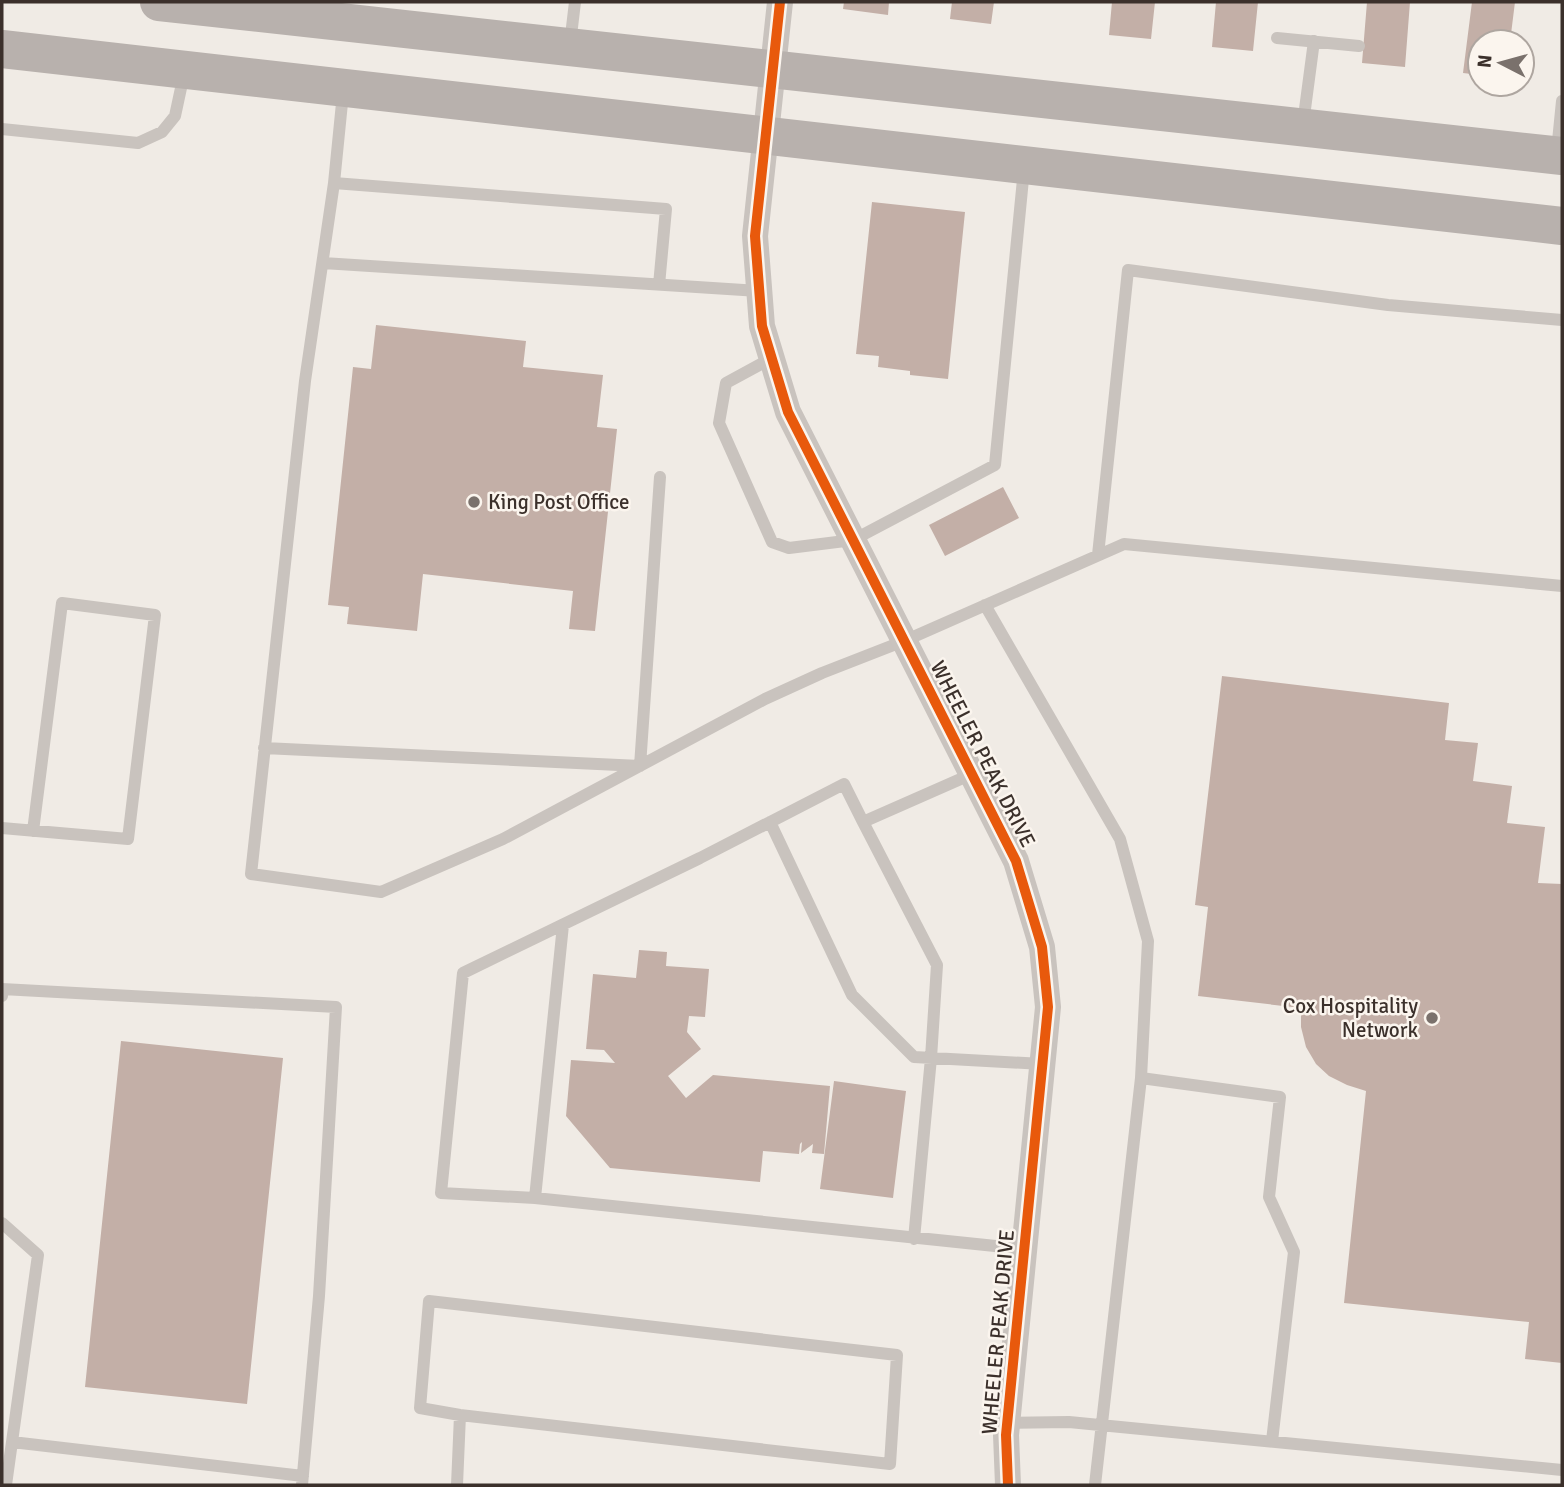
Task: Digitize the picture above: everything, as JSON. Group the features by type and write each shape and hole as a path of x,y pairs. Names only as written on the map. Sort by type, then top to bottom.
{"main road":[{"path":"159,2 1559,156"},
{"path":"2,49 1562,226"}],"street":[{"name":"WHEELER PEAK DRIVE","path":"780,2 755,236 762,326 788,412 1016,861 1042,947 1048,1007 1008,1423 1007,1485"}],"lane":[{"path":"569,47 575,2"},
{"path":"1277,38 1359,46"},
{"path":"1303,127 1314,41"},
{"path":"2,129 138,143 162,132 175,116 185,70"},
{"path":"343,88 334,183 306,381 251,874 381,892 503,839 765,698 904,641 1124,544 1562,586"},
{"path":"1559,156 1562,101"},
{"path":"772,358 726,383 719,423 772,542 789,548 853,540 995,465 1024,165"},
{"path":"334,183 666,209 659,285"},
{"path":"323,263 759,291"},
{"path":"1098,555 1128,270 1388,305 1562,320"},
{"path":"640,766 660,477"},
{"path":"2,828 33,831 128,839 155,615 62,603 33,831"},
{"path":"985,606 1120,839 1148,941 1141,1079 1095,1485"},
{"path":"264,748 640,766"},
{"path":"863,821 971,774"},
{"path":"914,1239 937,965 844,784 463,973 441,1193 535,1198 914,1239 1024,1249"},
{"path":"770,822 852,996 914,1057 1043,1064"},
{"path":"535,1198 562,925"},
{"path":"2,996 2,989 336,1007 319,1296 303,1481 12,1442"},
{"path":"1141,1079 1280,1097 1269,1197 1294,1252 1272,1441"},
{"path":"2,1223 38,1255 6,1485"},
{"path":"429,1301 897,1355 890,1464 460,1415 420,1408 429,1301"},
{"path":"457,1485 460,1415"},
{"path":"1008,1423 1101,1424 1562,1470"}],"building":[{"path":"844,2 889,2 888,15 843,9"},
{"path":"952,2 994,2 991,24 950,19"},
{"path":"1112,2 1155,2 1151,39 1109,35"},
{"path":"1216,2 1258,2 1253,51 1212,47"},
{"path":"1367,2 1410,2 1405,67 1362,63"},
{"path":"1472,2 1515,2 1512,28 1469,28"},
{"path":"1466,49 1466,73 1463,73"},
{"path":"872,202 965,212 948,379 910,375 910,371 878,367 879,356 856,354"},
{"name":"King Post Office","path":"376,325 526,341 523,367 603,375 597,427 617,429 595,631 569,629 573,591 423,574 417,631 347,624 349,607 328,605 353,367 371,369"},
{"path":"1003,487 1019,518 945,556 929,525"},
{"name":"Cox Hospitality Network","path":"1222,676 1449,703 1445,740 1478,743 1473,781 1512,786 1507,823 1545,827 1538,883 1562,884 1562,1363 1525,1359 1529,1322 1344,1303 1366,1091 1329,1076 1316,1064 1306,1047 1301,1027 1301,1008 1198,996 1208,907 1195,905"},
{"path":"639,950 667,952 666,966 709,969 705,1017 689,1016 687,1032 701,1049 668,1076 686,1098 713,1075 830,1086 824,1154 812,1153 813,1144 801,1153 802,1142 799,1154 763,1151 760,1182 610,1168 566,1116 571,1060 615,1063 604,1050 586,1049 593,974 636,978"},
{"path":"121,1041 283,1058 247,1404 85,1387"},
{"path":"834,1081 906,1091 893,1198 820,1189"}],"cycle path":[{"path":"780,2 755,236 762,326 788,412 1016,861 1042,947 1048,1007 1006,1435 1008,1485"}],"place":[{"name":"King Post Office","path":"474,502"},
{"name":"Cox Hospitality Network","path":"1432,1018"}]}
